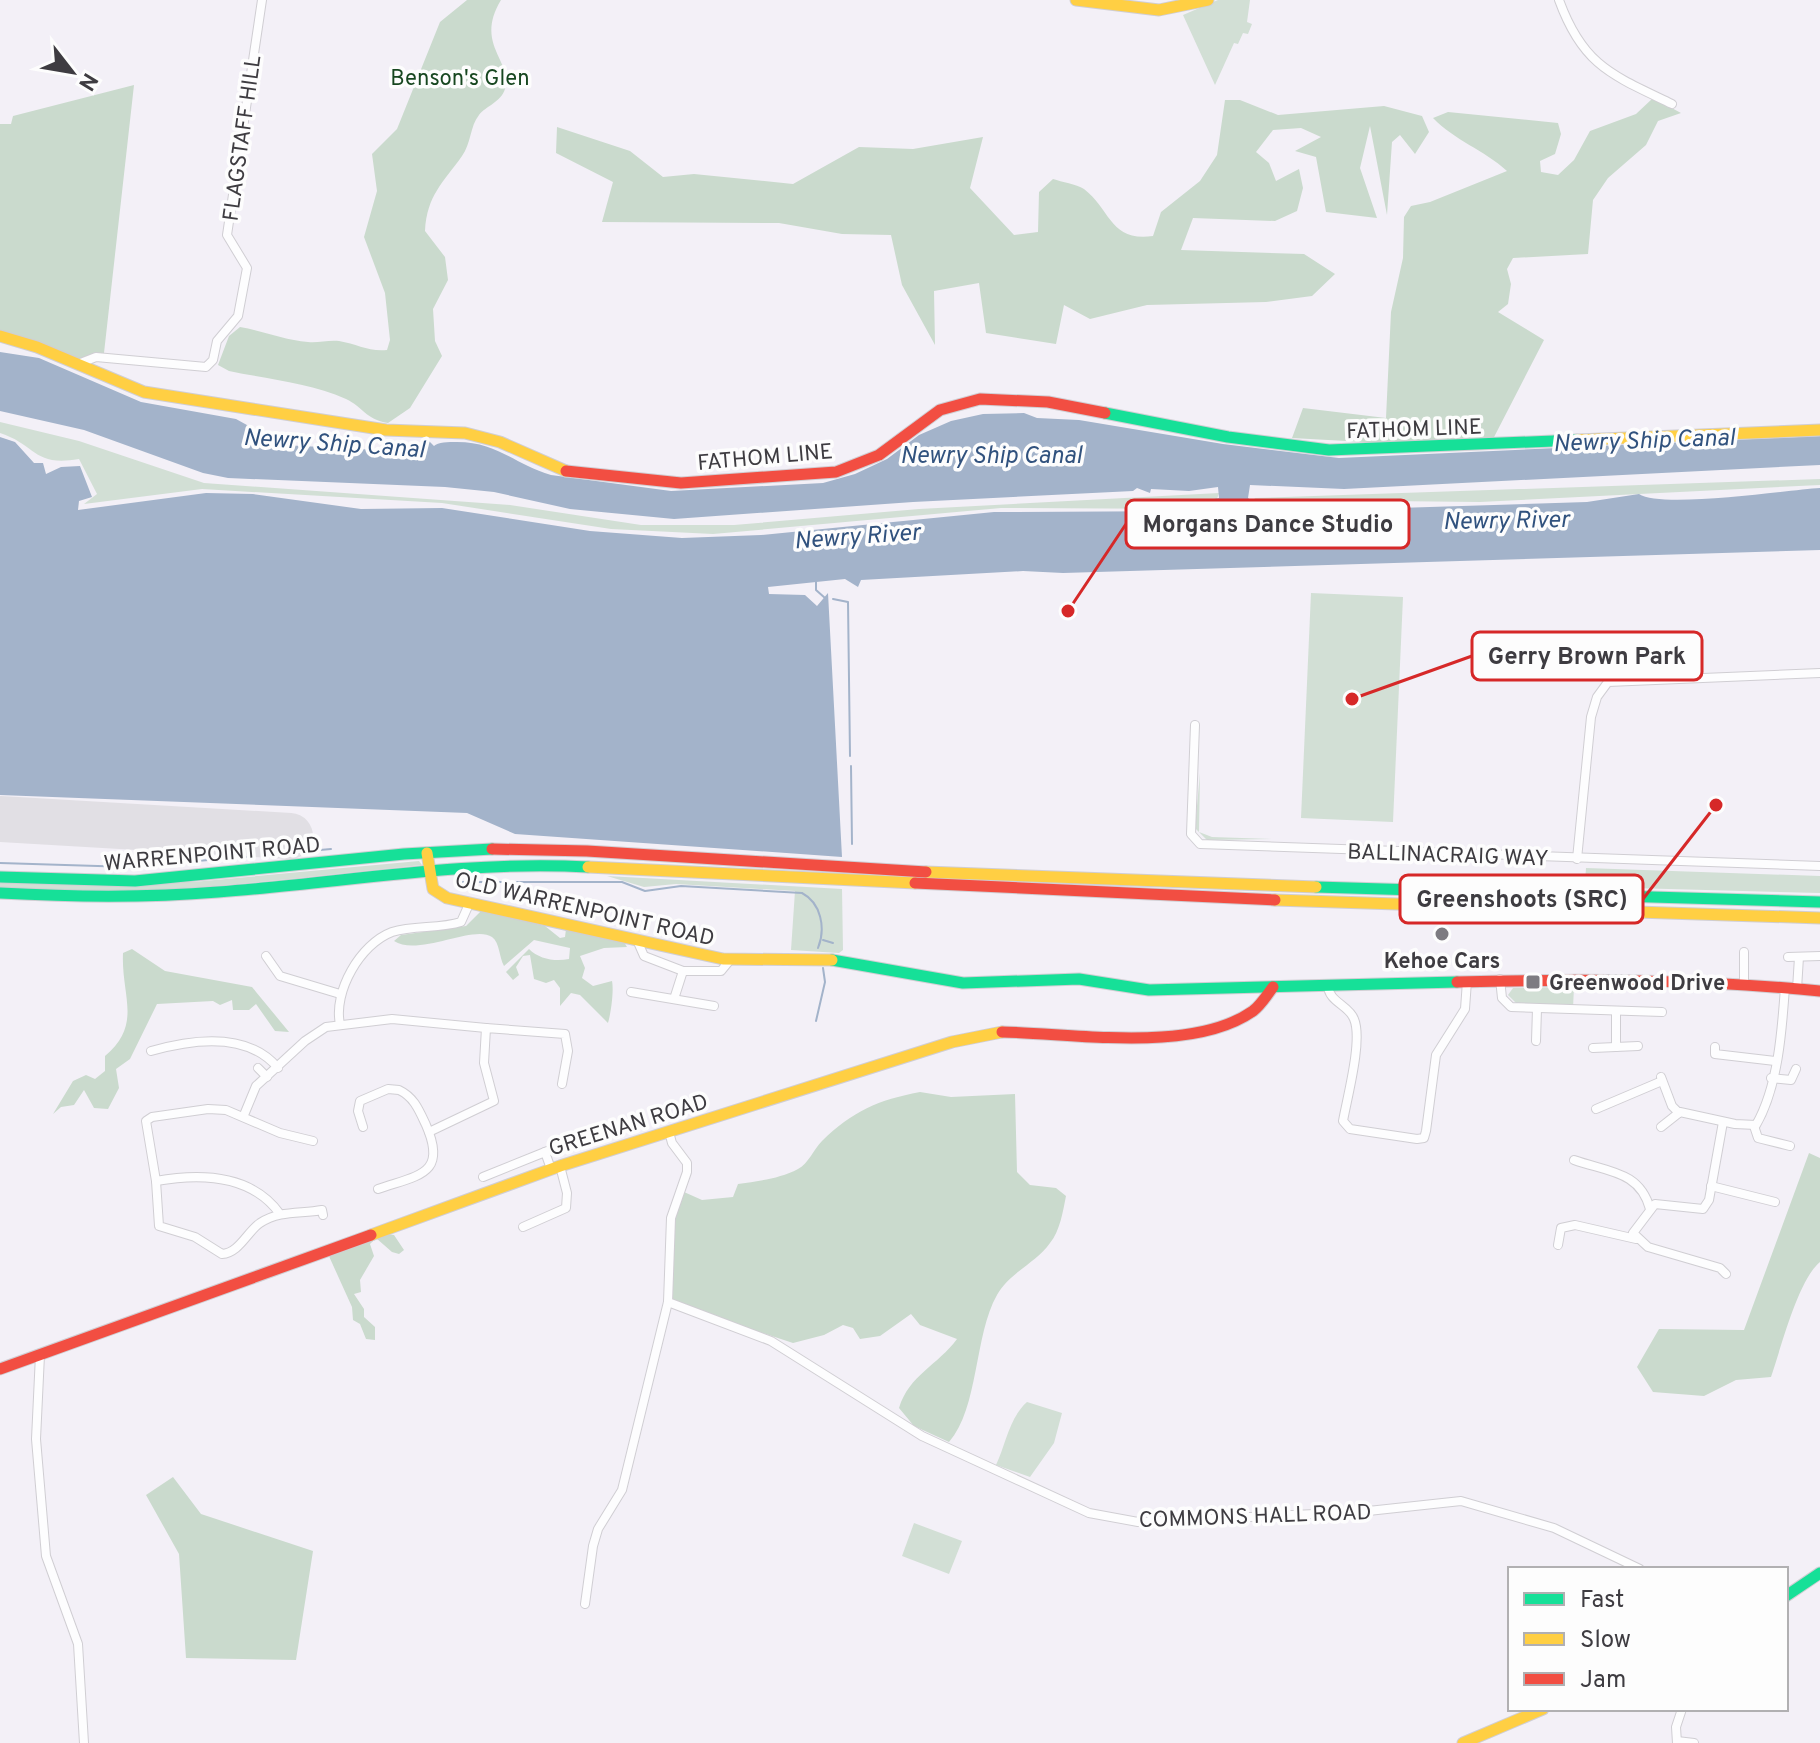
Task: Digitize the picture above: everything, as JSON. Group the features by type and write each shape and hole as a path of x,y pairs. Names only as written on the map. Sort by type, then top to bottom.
{"main road":[{"path":"1076,0 1156,11 1177,10 1208,0"},
{"name":"FATHOM LINE","path":"0,336 40,346 144,392 386,430 465,433 500,442 561,470 681,483 809,476 847,469 879,455 940,410 980,399 1048,402 1228,437 1329,450 1820,430"},
{"name":"WARRENPOINT ROAD","path":"0,877 101,884 427,853 536,849 868,870 1186,884 1820,902"},
{"name":"OLD WARRENPOINT ROAD","path":"427,853 429,881 438,894 700,956 730,960 841,961 963,983 1079,979 1149,990 1500,979 1678,979 1820,991"},
{"name":"WARRENPOINT ROAD","path":"0,893 93,898 219,892 428,869 535,864 1172,896 1820,918"},
{"name":"GREENAN ROAD","path":"0,1369 555,1167 986,1033 1142,1039 1206,1029 1230,1022 1264,1002 1273,987"},
{"path":"1788,1595 1820,1573"},
{"path":"1463,1743 1538,1711"}],"street":[{"name":"FLAGSTAFF HILL","path":"78,364 96,357 206,367 238,316 247,268 227,235 262,0"},
{"path":"1559,0 1581,47 1592,61 1630,86 1672,104"},
{"path":"1577,859 1591,717 1597,697 1608,682 1820,673"},
{"name":"BALLINACRAIG WAY","path":"1195,725 1191,834 1200,844 1820,866"},
{"path":"340,1024 340,994 355,968 377,941 392,932 461,922 470,902"},
{"path":"637,940 644,956 683,971 721,971 730,960"},
{"path":"1744,983 1745,952"},
{"path":"1788,957 1820,956"},
{"path":"1790,1146 1758,1138 1754,1126 1765,1104 1799,957"},
{"path":"272,959 276,973 291,982 340,994"},
{"path":"674,999 683,971"},
{"path":"1500,979 1506,1004 1537,1009 1662,1012"},
{"path":"1328,985 1329,993 1355,1020 1356,1036 1343,1121 1350,1129 1417,1139 1424,1138 1426,1131 1436,1055 1465,1009 1467,981"},
{"path":"631,992 714,1006"},
{"path":"1536,1041 1537,1009"},
{"path":"1616,1011 1616,1047"},
{"path":"244,1115 253,1092 267,1077 312,1035 340,1024 392,1019 565,1034 568,1051 562,1084"},
{"path":"429,1132 494,1101 484,1063 486,1028"},
{"path":"163,1062 155,1050 207,1042 248,1045 266,1053 278,1068"},
{"path":"1593,1048 1638,1046"},
{"path":"1715,1047 1715,1054 1775,1061"},
{"path":"258,1068 267,1077"},
{"path":"1771,1078 1791,1080 1796,1069"},
{"path":"1596,1109 1662,1079 1672,1106 1679,1113 1754,1126"},
{"path":"363,1127 358,1111 360,1101 394,1089 413,1100 429,1132 435,1153 428,1170 378,1189"},
{"path":"151,1235 159,1226 156,1181 146,1125 148,1118 208,1109 244,1115 297,1132 313,1141"},
{"path":"1661,1127 1679,1113"},
{"path":"1636,1239 1633,1231 1650,1209 1663,1203 1703,1209 1711,1186 1723,1122"},
{"path":"585,1604 593,1546 598,1529 622,1490 668,1302 670,1230 687,1172 687,1163 672,1143 669,1132"},
{"path":"483,1177 493,1169 563,1145"},
{"path":"523,1227 566,1208 567,1193 545,1152"},
{"path":"1574,1160 1633,1179 1645,1190 1650,1209"},
{"path":"156,1181 211,1179 242,1184 262,1194 280,1214"},
{"path":"1711,1186 1775,1202"},
{"path":"159,1226 195,1237 227,1254 260,1223 280,1214 323,1212 334,1206"},
{"path":"1558,1245 1561,1228 1575,1225 1636,1239 1648,1247 1720,1268 1726,1274"},
{"name":"COMMONS HALL ROAD","path":"668,1302 771,1341 922,1436 1089,1513 1138,1522 1359,1512 1461,1501 1554,1528 1636,1567"},
{"path":"40,1355 36,1439 46,1556 78,1644 81,1737 84,1743"},
{"path":"1681,1711 1676,1727 1677,1742 1694,1743"}],"shaded area":[{"path":"1218,0 1250,0 1247,22 1252,24 1248,34 1243,33 1238,44 1234,43 1215,85 1183,15"},
{"path":"0,422 79,441 204,483 510,505 641,525 734,525 919,509 1219,493 1217,499 1198,509 1001,508 713,534 611,529 442,503 202,489 84,504 97,494 79,459 64,461 44,457 0,433"},
{"path":"1820,479 1820,485 1480,502 1386,501 1267,507 1254,498"},
{"path":"1311,593 1403,597 1393,822 1301,818"},
{"path":"1200,773 1199,832 1195,828"},
{"path":"1199,832 1212,837 1272,839 1207,840"},
{"path":"419,861 422,865 158,890 0,888 0,881 193,882"},
{"path":"1586,868 1820,876 1820,893 1594,887 1585,882"},
{"path":"607,876 842,889 843,950 839,953 791,950 795,891 676,884 644,887"},
{"path":"1574,987 1573,1008 1517,1004 1508,995 1513,988"},
{"path":"1027,1402 1062,1413 1054,1443 1030,1477 996,1465 1012,1423"},
{"path":"914,1523 962,1541 949,1574 902,1556"}],"green space":[{"name":"Benson's Glen","path":"467,0 501,0 491,29 504,69 505,89 476,119 465,151 437,190 429,208 425,231 445,257 448,280 433,309 435,341 442,356 410,408 388,423 374,419 352,402 332,394 303,385 229,371 218,365 229,336 240,327 299,341 339,341 387,350 390,340 385,293 364,237 377,191 372,154 397,129 440,22"},
{"path":"134,85 104,353 81,361 0,336 0,124 11,124 13,116"},
{"path":"1653,98 1681,113 1658,121 1646,145 1608,178 1593,200 1588,254 1513,258 1507,269 1511,284 1508,304 1498,312 1544,340 1492,441 1400,444 1292,438 1303,408 1386,418 1391,312 1403,258 1404,217 1411,206 1430,202 1507,171 1433,118 1448,112 1558,123 1561,134 1555,154 1540,161 1541,172 1558,175 1574,160 1590,131 1636,114"},
{"path":"1225,100 1240,100 1278,115 1384,106 1422,116 1429,132 1415,154 1400,135 1392,142 1387,215 1370,126 1360,168 1377,218 1326,212 1316,157 1295,151 1321,137 1301,128 1273,130 1256,152 1269,163 1276,181 1299,169 1303,188 1297,211 1275,221 1193,218 1181,250 1304,254 1335,274 1312,296 1266,302 1147,305 1090,319 1064,305 1056,344 986,333 979,283 934,291 935,345 902,285 891,235 842,234 779,223 602,222 613,182 556,153 557,127 630,151 663,177 694,174 793,184 859,147 913,149 983,137 970,188 1014,235 1038,232 1039,192 1053,179 1084,189 1119,229 1139,237 1153,236 1161,212 1200,181 1217,155"},
{"path":"481,911 545,926 560,938 565,937 566,929 624,942 627,947 604,948 580,956 585,968 582,978 593,986 612,981 608,1023 580,995 571,993 560,1006 560,988 554,980 546,983 534,979 530,955 523,956 516,967 519,975 513,980 506,972 529,949 542,957 558,960 569,959 570,948 534,940 504,966 495,940 484,934 417,945 394,941 401,935 466,926"},
{"path":"132,949 165,971 252,987 289,1032 275,1031 256,1004 249,1010 233,1010 232,1000 220,1005 213,1001 157,1004 130,1059 116,1069 119,1088 108,1109 94,1108 84,1090 74,1105 61,1107 53,1114 73,1081 86,1075 95,1079 105,1071 105,1056 124,1032 128,1009 123,953"},
{"path":"920,1092 951,1097 1015,1094 1017,1172 1030,1185 1056,1188 1066,1196 1061,1221 1053,1238 997,1295 984,1330 966,1410 949,1442 914,1426 899,1408 910,1387 957,1339 920,1325 911,1314 880,1336 860,1339 853,1328 843,1325 824,1335 793,1343 668,1302 671,1218 684,1192 702,1200 733,1197 738,1184 776,1177 802,1167 822,1141 856,1114 879,1103"},
{"path":"1809,1153 1820,1158 1820,1262 1804,1283 1797,1299 1771,1377 1736,1380 1704,1396 1653,1392 1637,1367 1659,1329 1744,1330"},
{"path":"380,1233 394,1235 404,1250 399,1254 392,1252 376,1238 370,1244 374,1256 360,1280 361,1292 354,1294 364,1309 364,1317 375,1327 375,1340 366,1339 360,1324 353,1320 352,1307 328,1254"},
{"path":"173,1477 201,1514 313,1551 296,1660 186,1658 179,1554 146,1495"}],"water":[{"path":"0,352 39,358 141,402 236,419 283,445 379,450 426,444 427,439 434,446 447,442 471,443 495,450 551,475 671,491 823,483 855,474 887,459 919,435 951,421 983,414 1024,413 1037,418 1079,420 1223,444 1339,458 1820,436 1820,465 1344,489 1250,485 1248,498 1263,510 1302,511 1587,502 1639,494 1672,500 1697,499 1820,488 1820,550 1063,573 1023,571 861,580 858,587 845,579 768,587 769,594 805,595 817,606 828,593 842,857 515,834 467,813 0,795 0,437 15,442 34,463 43,463 46,474 61,467 80,466 92,497 79,501 78,510 206,493 253,494 361,509 442,508 590,531 682,538 761,535 994,512 1196,511 1209,500 1219,498 1218,487 1189,491 1151,489 1150,493 1137,488 1133,491 913,502 674,519 570,509 494,492 445,487 228,478 203,473 84,430 0,411"}],"waterway":[{"path":"816,580 816,590 825,598"},
{"path":"833,599 848,602 850,756"},
{"path":"851,766 852,844"},
{"path":"0,863 130,867 331,849"},
{"path":"458,882 622,882 645,891 681,886 802,893 818,910 822,932 818,948"},
{"path":"823,940 833,943"},
{"path":"816,1021 825,982 823,968"}],"runway":[{"path":"0,819 290,836"}],"traffic: fast":[{"path":"1105,413 1228,437 1329,450 1577,440"},
{"path":"0,877 135,881 404,854 492,849"},
{"path":"0,893 163,895 449,869 588,867"},
{"path":"1316,887 1820,902"},
{"path":"832,960 963,983 1079,979 1149,990 1457,982"},
{"path":"1788,1595 1820,1573"}],"traffic: slow":[{"path":"1076,0 1159,10 1208,0"},
{"path":"0,336 37,347 144,392 386,430 465,433 500,442 566,471"},
{"path":"1577,440 1820,430"},
{"path":"427,853 433,889 447,898 723,959 832,960"},
{"path":"588,867 915,883"},
{"path":"926,872 1316,887"},
{"path":"1275,900 1820,918"},
{"path":"371,1235 560,1166 952,1042 1002,1032"},
{"path":"1463,1743 1538,1711"}],"traffic: jam":[{"path":"566,471 681,483 836,472 879,455 940,410 980,399 1048,402 1105,413"},
{"path":"492,849 587,851 926,872"},
{"path":"915,883 1275,900"},
{"path":"1457,982 1638,981 1820,991"},
{"path":"1002,1032 1132,1038 1198,1033 1228,1024 1253,1011 1273,987"},
{"path":"0,1369 371,1235"}],"place":[{"name":"Morgans Dance Studio","path":"1068,611"},
{"name":"Gerry Brown Park","path":"1352,699"},
{"name":"Greenshoots (SRC)","path":"1716,805"},
{"name":"Kehoe Cars","path":"1442,934"},
{"name":"Greenwood Drive","path":"1533,982"}],"water label":[{"name":"Newry Ship Canal","path":"1644,440"},
{"name":"Newry Ship Canal","path":"334,443"},
{"name":"Newry Ship Canal","path":"991,455"},
{"name":"Newry River","path":"1506,520"},
{"name":"Newry River","path":"857,536"}]}
